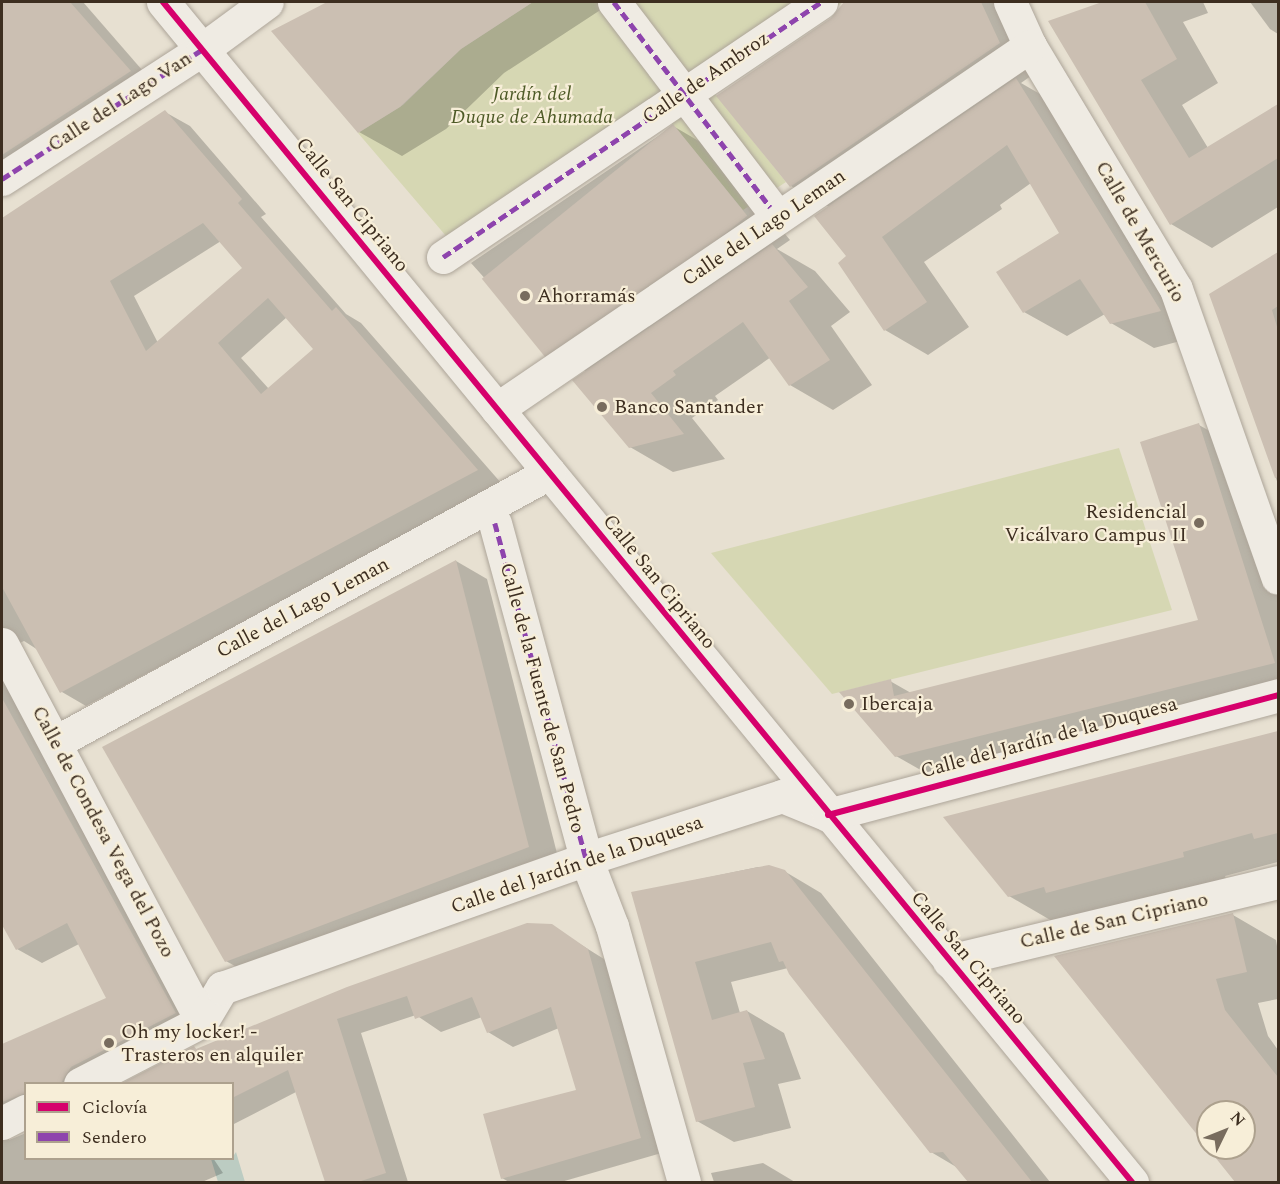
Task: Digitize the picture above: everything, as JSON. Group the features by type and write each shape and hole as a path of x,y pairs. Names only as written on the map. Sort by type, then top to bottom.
{"street":[{"name":"Calle San Cipriano","path":"163,2 1132,1182"},
{"name":"Calle del Lago Van","path":"2,179 203,49 267,2"},
{"path":"614,2 770,207"},
{"name":"Calle de Ambroz","path":"443,257 821,2"},
{"name":"Calle de Mercurio","path":"1010,2 1030,46 1176,289 1278,578"},
{"name":"Calle del Lago Leman","path":"497,409 1030,46"},
{"name":"Calle del Lago Leman","path":"56,742 549,473"},
{"name":"Calle de la Fuente de San Pedro","path":"495,523 586,859 612,926 684,1182"},
{"name":"Calle de Condesa Vega del Pozo","path":"2,644 56,742 202,1022"},
{"name":"Calle del Jardín de la Duquesa","path":"202,1022 222,988 586,859 782,795 828,814 1278,695"},
{"name":"Calle de San Cipriano","path":"949,961 1278,882"},
{"path":"82,1082 202,1022"},
{"path":"2,1124 24,1112"}],"green space":[{"name":"Jardín del Duque de Ahumada","path":"533,2 843,2 712,90 786,182 743,210 669,120 464,257 358,133 403,105 461,49"},
{"path":"1119,448 1172,610 832,694 711,553"}],"shaded area":[{"path":"236,1152 245,1182 218,1182 211,1160 234,1160"}],"building":[{"path":"2,2 70,2 131,71 2,155"},
{"path":"327,2 533,2 461,49 400,107 358,133 271,31"},
{"path":"844,2 981,2 1000,43 790,187 716,96 831,18"},
{"path":"1102,2 1145,2 1177,59 1141,80 1189,158 1278,104 1278,158 1170,225 1048,21"},
{"path":"1016,78 1161,311 1110,324 1080,279 1023,313 996,272 1059,233 1007,145 882,237 927,302 884,331 838,263 846,256 814,216"},
{"path":"165,110 242,199 238,203 332,311 336,307 478,470 60,693 2,587 2,218","holes":["203,223 242,268 146,351 110,281","268,298 313,349 261,394 218,343"]},
{"path":"673,124 747,216 556,371 482,279"},
{"path":"772,244 808,287 789,301 830,360 789,386 743,322 673,371 676,375 651,393 684,434 629,448 572,380"},
{"path":"1278,252 1278,306 1272,310 1278,330 1278,477 1275,478 1209,294"},
{"name":"Residencial Vicálvaro Campus II","path":"1199,423 1275,663 895,757 839,692 891,679 894,696 1198,620 1140,442"},
{"path":"456,560 529,847 225,962 102,747"},
{"path":"2,698 176,1013 71,1067 62,1082 24,1082 24,1094 2,1102 2,1044 106,998 67,923 16,950 2,925"},
{"path":"1278,731 1278,833 1254,839 1252,833 1183,852 1184,857 1046,893 1044,887 1008,897 943,817"},
{"path":"769,865 785,870 1032,1182 968,1182 943,1152 930,1153 789,974 783,961 779,962 771,942 695,962 712,1020 747,1010 765,1059 743,1063 755,1107 696,1122 631,892"},
{"path":"1233,913 1247,972 1216,979 1225,1010 1278,1077 1278,1182 1235,1182 1217,1160 1256,1160 1256,1100 1196,1100 1196,1133 1054,956"},
{"path":"527,923 552,924 588,949 641,1138 501,1179 483,1114 576,1090 551,1007 487,1033 472,997 415,1019 407,996 337,1019 386,1173 358,1182 325,1182 288,1070 234,1097 234,1082 124,1082 194,1046 196,1049 347,987"}],"marked path":[{"path":"614,2 770,207"},
{"path":"443,257 821,2"},
{"path":"2,179 203,49"},
{"path":"495,523 586,859"}],"cycle path":[{"path":"163,2 1132,1182"},
{"path":"828,815 1278,695"}],"place":[{"name":"Ahorramás","path":"525,296"},
{"name":"Banco Santander","path":"602,407"},
{"name":"Residencial Vicálvaro Campus II","path":"1199,523"},
{"name":"Ibercaja","path":"849,704"},
{"name":"Oh my locker! - Trasteros en alquiler","path":"109,1043"}]}
